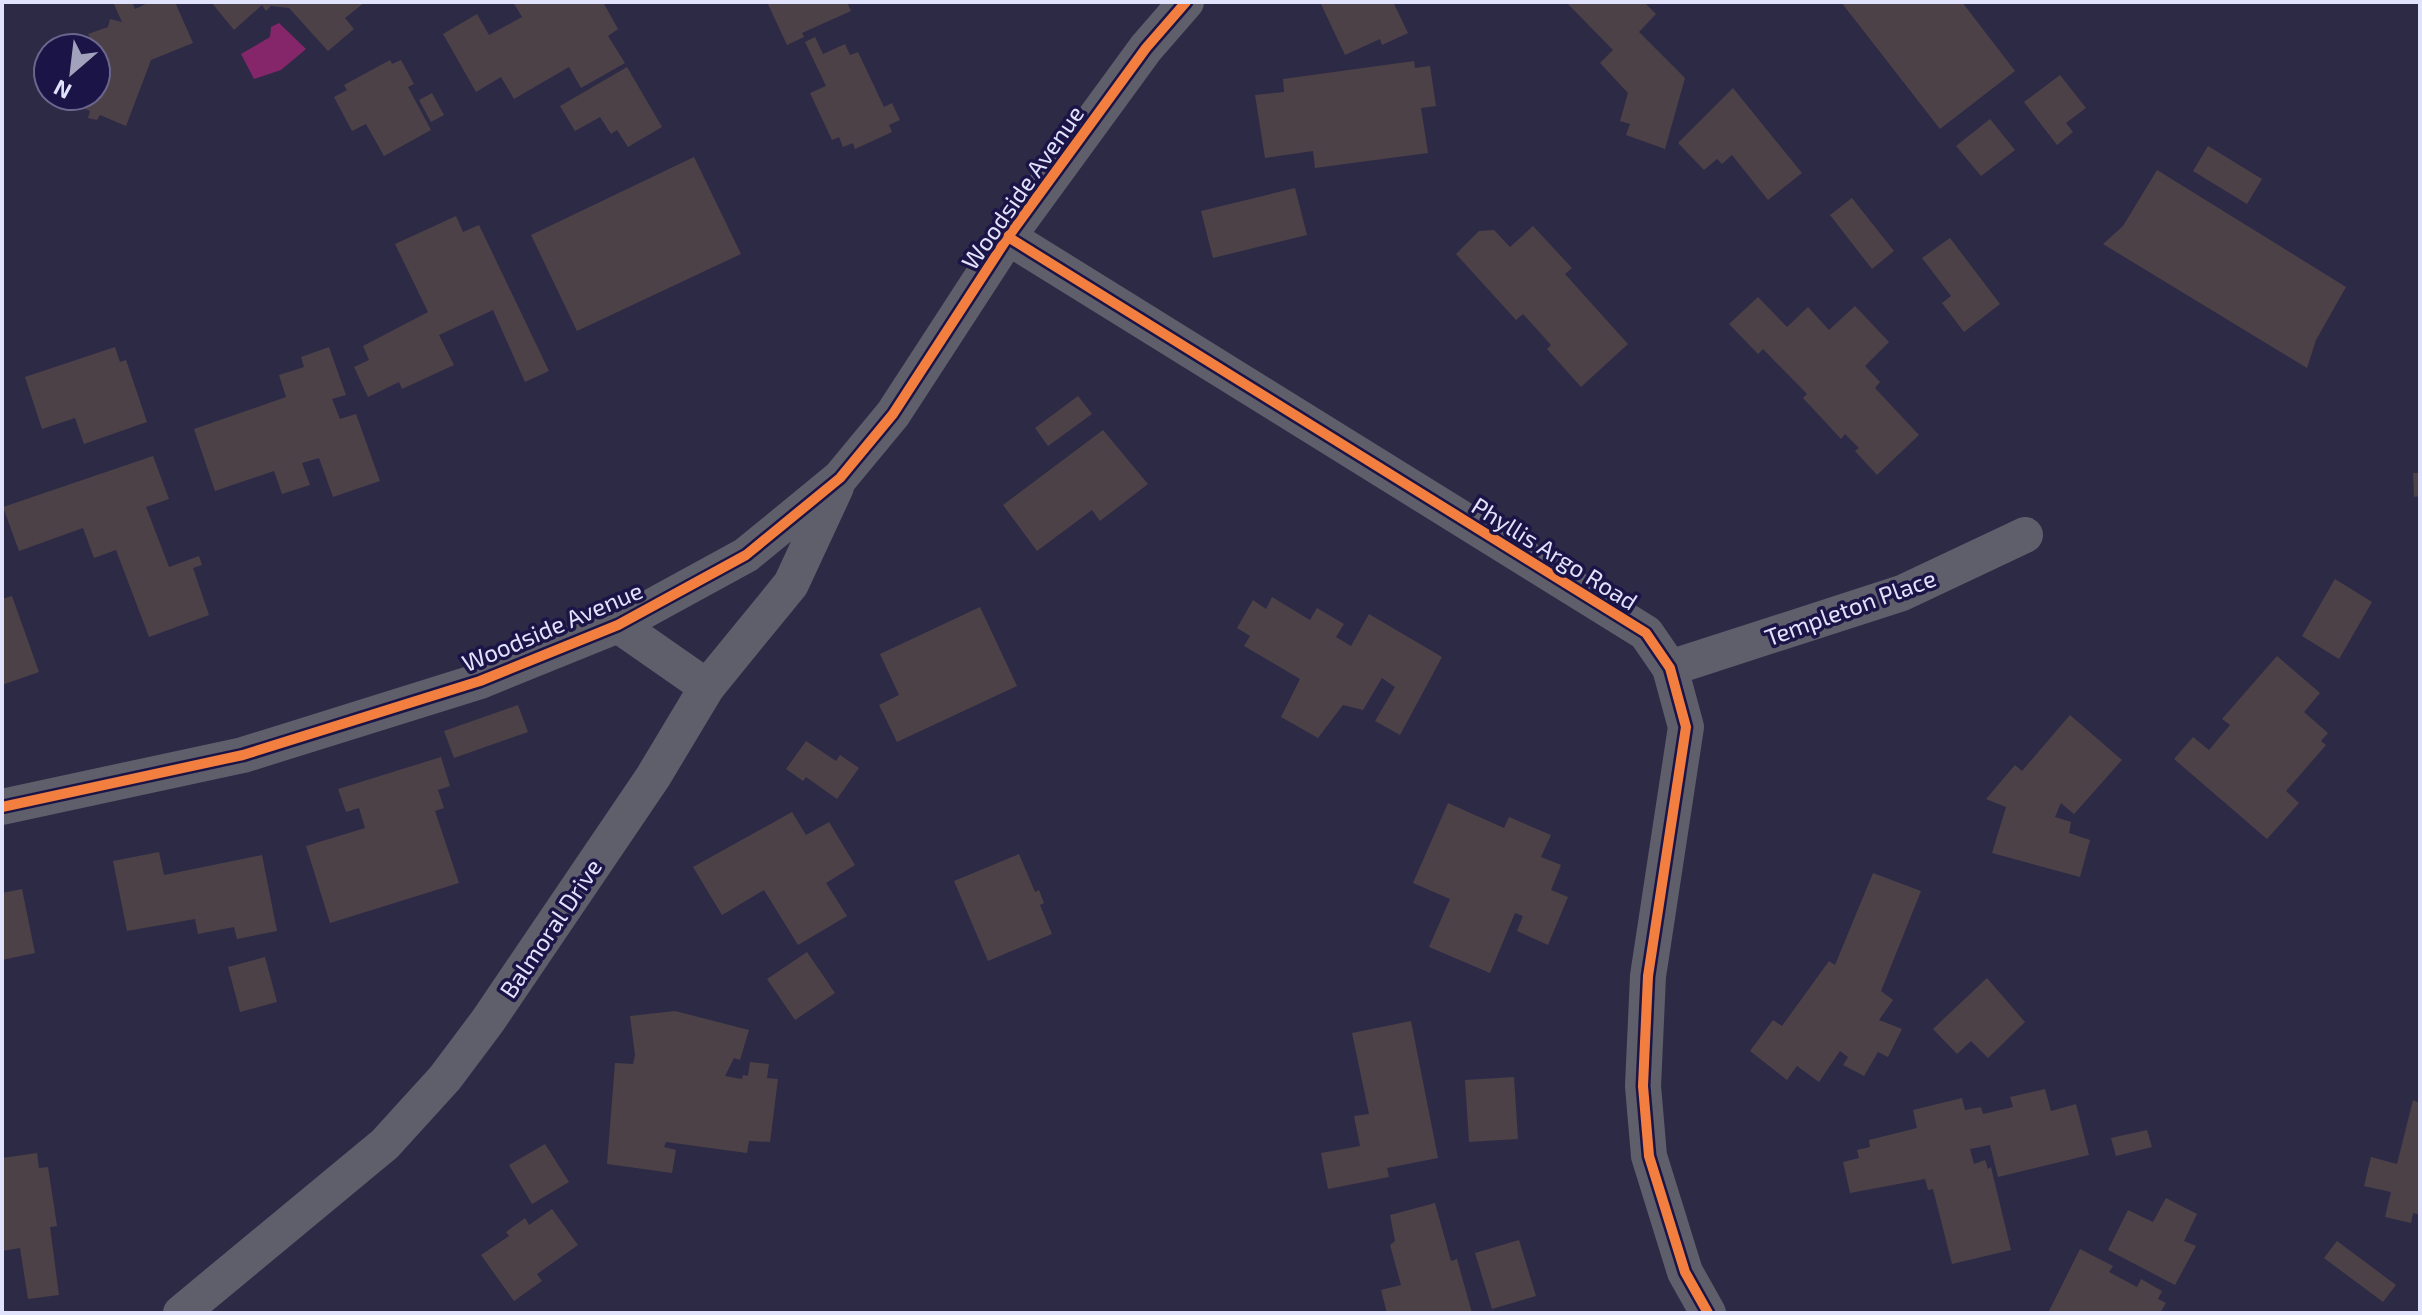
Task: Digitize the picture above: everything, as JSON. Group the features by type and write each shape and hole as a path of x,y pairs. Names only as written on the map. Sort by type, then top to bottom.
{"street":[{"name":"Woodside Avenue","path":"2,807 243,755 480,681 618,625 746,555 840,478 893,414 1008,237 1146,48 1186,2"},
{"name":"Phyllis Argo Road","path":"1008,237 1646,633 1670,668 1686,727 1648,976 1643,1086 1649,1156 1685,1272 1708,1313"},
{"name":"Balmoral Drive","path":"181,1313 385,1144 445,1078 487,1022 644,790 707,687 791,584 840,478"},
{"name":"Templeton Place","path":"1670,668 1902,593 2025,535"},
{"path":"618,625 707,687"}],"shaded area":[{"path":"279,23 306,49 281,70 254,79 241,54 270,37 271,27"}],"building":[{"path":"113,2 132,2 135,9 150,2 175,2 193,43 151,60 126,126 100,115 97,120 88,118 90,112 112,112 112,32 94,32 108,27 110,19 122,22"},
{"path":"211,2 365,2 345,18 354,29 328,51 289,8 271,6 266,11 262,5 234,30"},
{"path":"513,2 603,2 618,29 608,36 625,63 581,88 569,67 514,99 501,77 476,92 443,34 477,14 489,35 522,17"},
{"path":"767,2 847,2 851,11 802,33 804,37 787,45"},
{"path":"1320,2 1393,2 1408,33 1382,45 1380,39 1345,55"},
{"path":"1566,2 1644,2 1656,14 1639,32 1685,78 1665,149 1626,135 1630,124 1620,121 1628,93 1600,63 1613,50"},
{"path":"1841,2 1962,2 2015,71 1940,129"},
{"path":"815,37 823,54 845,44 850,55 858,52 884,107 892,103 900,120 889,125 892,132 855,149 853,143 843,147 839,137 832,140 810,93 826,86 805,42"},
{"path":"390,60 392,64 401,60 414,84 408,87 431,130 384,156 366,124 352,131 334,97 347,90 344,85"},
{"path":"1414,61 1415,68 1430,66 1436,106 1421,108 1428,153 1315,168 1313,151 1265,158 1255,95 1284,92 1283,79"},
{"path":"627,67 662,127 628,147 617,130 611,134 600,117 575,131 560,106"},
{"path":"2060,75 2086,108 2066,123 2073,132 2057,145 2024,102"},
{"path":"1733,88 1802,173 1768,200 1732,155 1722,164 1717,159 1704,170 1678,143"},
{"path":"432,93 444,115 431,122 419,100"},
{"path":"1990,119 2015,150 1981,176 1956,146"},
{"path":"2208,146 2262,179 2247,204 2193,171"},
{"path":"694,157 741,254 577,331 531,235"},
{"path":"2157,170 2346,287 2316,340 2307,368 2103,244 2123,226"},
{"path":"1295,188 1307,235 1213,258 1201,211"},
{"path":"1852,198 1894,251 1872,269 1830,215"},
{"path":"456,216 463,232 479,225 549,371 525,382 493,310 439,335 454,365 402,389 399,382 368,397 354,367 369,360 363,346 428,312 395,244"},
{"path":"1533,226 1572,268 1565,274 1628,344 1581,387 1547,349 1551,345 1523,314 1516,320 1456,254 1479,231 1494,230 1510,247"},
{"path":"1950,238 2000,304 1964,332 1942,303 1951,296 1922,258"},
{"path":"1758,297 1787,327 1808,307 1829,330 1855,306 1889,342 1865,366 1880,382 1875,388 1919,435 1877,475 1855,451 1859,448 1845,434 1841,439 1803,398 1807,394 1763,349 1758,354 1729,324"},
{"path":"115,347 120,362 126,360 147,422 84,444 75,418 42,429 25,377"},
{"path":"329,347 346,395 332,399 340,419 356,414 380,481 333,497 319,458 302,463 310,485 282,494 274,471 215,491 194,429 286,397 279,375 304,367 301,357"},
{"path":"1078,396 1092,414 1048,446 1035,428"},
{"path":"1103,430 1148,484 1100,521 1092,510 1037,551 1003,505"},
{"path":"153,456 169,499 146,507 169,567 199,556 202,565 193,568 209,615 149,637 116,550 94,558 83,528 19,551 3,507"},
{"path":"2413,473 2420,473 2420,496 2414,497"},
{"path":"2335,579 2372,602 2339,659 2302,636"},
{"path":"12,596 39,672 2,685 2,599"},
{"path":"1272,597 1310,620 1317,608 1344,624 1336,637 1351,646 1369,614 1442,657 1400,735 1375,721 1395,687 1382,678 1363,710 1343,705 1318,738 1281,717 1300,679 1244,646 1250,636 1237,628 1253,600 1266,609"},
{"path":"980,607 1017,686 897,742 879,705 899,695 880,654"},
{"path":"2277,656 2320,693 2304,712 2328,733 2321,741 2326,745 2286,791 2299,803 2267,839 2174,759 2193,737 2209,750 2230,725 2222,719"},
{"path":"518,705 528,732 454,758 444,731"},
{"path":"2070,715 2122,760 2074,814 2061,803 2055,817 2071,822 2069,833 2090,840 2080,877 1992,853 2006,807 1986,799 2015,765 2022,771"},
{"path":"806,741 836,761 840,755 859,768 837,799 806,777 803,781 786,769"},
{"path":"441,757 450,786 438,790 444,808 435,811 459,883 330,923 306,846 365,828 359,808 346,812 338,789"},
{"path":"1448,803 1504,828 1509,817 1551,835 1541,857 1561,865 1551,890 1568,897 1548,945 1517,931 1523,916 1515,913 1490,973 1429,947 1450,899 1413,883"},
{"path":"792,812 806,835 829,822 855,865 826,883 847,916 798,945 764,890 722,915 693,867"},
{"path":"159,852 164,875 262,855 277,931 237,939 234,927 198,934 195,919 127,931 113,861"},
{"path":"1019,854 1035,892 1039,890 1044,903 1040,905 1052,934 988,961 954,881"},
{"path":"1873,873 1921,891 1881,991 1893,1000 1879,1020 1902,1029 1888,1057 1878,1052 1864,1076 1843,1065 1848,1057 1840,1051 1819,1082 1797,1066 1787,1080 1750,1051 1773,1020 1782,1026 1829,961 1835,965"},
{"path":"22,889 35,953 2,960 2,893"},
{"path":"807,952 835,993 795,1020 767,979"},
{"path":"265,957 277,1002 240,1012 228,967"},
{"path":"1987,978 2025,1022 1988,1058 1971,1041 1957,1054 1933,1029"},
{"path":"675,1011 749,1030 740,1060 734,1058 725,1076 742,1079 743,1075 748,1076 750,1062 769,1064 767,1078 778,1079 770,1142 749,1141 747,1153 666,1142 664,1147 676,1150 672,1173 607,1164 615,1063 633,1064 635,1055 630,1016"},
{"path":"1411,1021 1438,1158 1387,1168 1389,1177 1328,1189 1321,1153 1360,1146 1354,1116 1369,1114 1352,1033"},
{"path":"1514,1077 1518,1139 1469,1142 1465,1080"},
{"path":"2045,1089 2051,1111 2076,1104 2089,1155 1998,1177 1990,1145 1970,1149 1974,1164 1985,1160 1988,1169 1991,1167 2011,1250 1952,1264 1933,1189 1928,1190 1925,1179 1850,1193 1843,1162 1859,1158 1857,1150 1870,1147 1869,1140 1917,1128 1913,1110 1962,1098 1965,1110 1981,1107 1983,1114 2013,1107 2010,1097"},
{"path":"2413,1100 2420,1103 2420,1215 2413,1213 2411,1223 2385,1217 2391,1192 2364,1186 2371,1157 2397,1164"},
{"path":"2147,1130 2152,1147 2116,1156 2111,1138"},
{"path":"545,1144 569,1182 532,1204 509,1165"},
{"path":"37,1153 39,1168 48,1167 57,1226 50,1227 59,1295 28,1299 20,1248 2,1251 2,1158"},
{"path":"2166,1198 2197,1214 2184,1241 2196,1246 2175,1285 2108,1250 2128,1210 2153,1222"},
{"path":"1435,1203 1451,1261 1457,1259 1472,1313 1387,1313 1381,1290 1401,1285 1390,1245 1395,1241 1390,1215"},
{"path":"552,1209 578,1245 537,1274 542,1281 514,1301 481,1255 509,1236 506,1232 525,1218 529,1225"},
{"path":"1519,1240 1536,1296 1492,1309 1475,1253"},
{"path":"2337,1241 2396,1285 2383,1302 2324,1258"},
{"path":"2080,1249 2113,1266 2109,1272 2137,1287 2141,1279 2162,1291 2158,1299 2166,1303 2160,1313 2048,1313"}],"cycle path":[{"path":"2,807 243,755 480,681 618,625 746,555 840,478 893,414 1008,237 1146,48 1186,2"},
{"path":"1008,237 1646,633 1670,668 1686,727 1648,976 1643,1086 1649,1156 1685,1272 1708,1313"}]}
